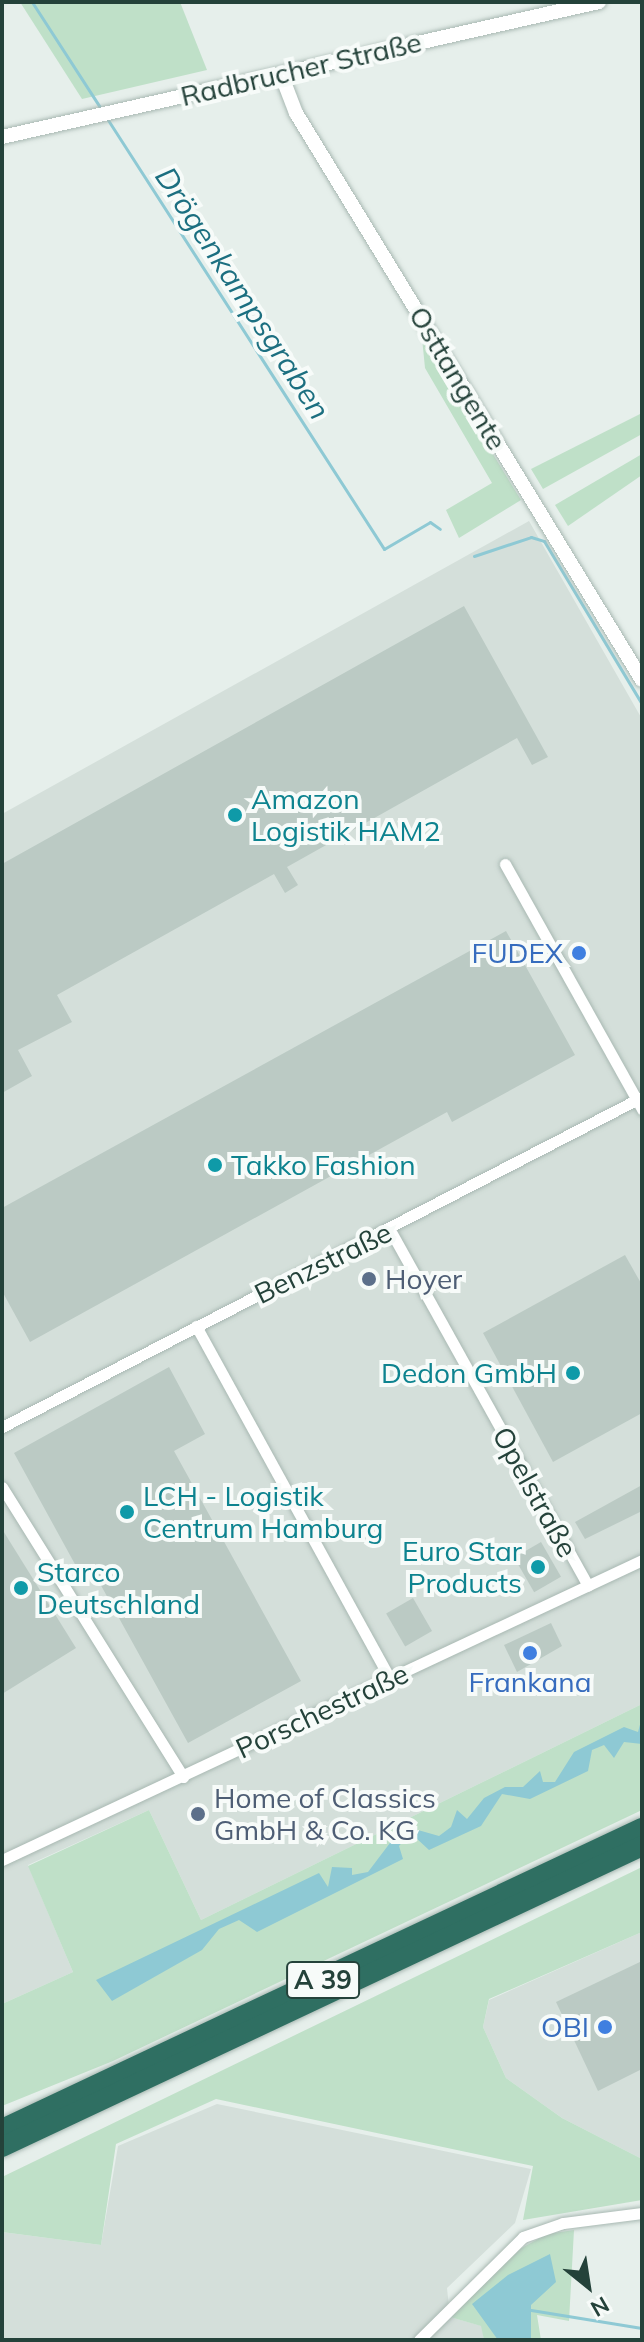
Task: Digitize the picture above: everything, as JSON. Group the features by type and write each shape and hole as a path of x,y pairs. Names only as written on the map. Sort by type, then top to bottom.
{"highway":[{"name":"A 39","path":"2,2129 642,1828"},
{"name":"A 39","path":"2,2147 642,1846"}],"street":[{"name":"Radbrucher Straße","path":"2,137 599,2"},
{"name":"Osttangente","path":"281,74 296,113 642,680"},
{"path":"505,864 640,1102"},
{"name":"Benzstraße","path":"2,1427 640,1102"},
{"name":"Opelstraße","path":"390,1230 588,1586"},
{"path":"196,1326 390,1679"},
{"path":"2,1487 183,1777"},
{"name":"Porschestraße","path":"2,1860 642,1560"},
{"path":"419,2340 523,2237 563,2223 642,2213"}],"shaded area":[{"path":"529,521 642,719 642,1704 201,1920 149,1810 28,1865 73,1972 2,2004 2,814"},
{"path":"642,1932 642,2159 562,2118 506,2078 483,2027 489,2000"},
{"path":"217,2104 531,2169 515,2223 447,2288 450,2317 482,2326 484,2340 2,2340 2,2232 101,2245 118,2146"}],"green space":[{"path":"20,2 180,2 207,70 82,99"},
{"path":"422,338 521,500 459,538 446,510 492,483 425,368"},
{"path":"642,413 642,434 543,489 531,469"},
{"path":"642,454 642,475 568,526 555,505"},
{"path":"642,1704 642,1810 113,2061 2,2106 2,2004 73,1972 28,1866 149,1810 201,1920"},
{"path":"642,1867 642,1932 489,1999 483,2027 506,2078 562,2118 642,2159 642,2200 523,2220 533,2166 216,2099 116,2144 101,2245 2,2232 2,2177"},
{"path":"574,2230 569,2321 537,2315 541,2340 484,2340 481,2326 450,2317 520,2249 547,2234"}],"water":[{"path":"642,1717 642,1744 624,1742 614,1758 604,1745 592,1750 588,1771 530,1799 502,1794 481,1826 429,1850 415,1837 406,1838 399,1846 403,1859 257,1932 239,1920 219,1929 202,1950 112,2001 96,1980 319,1873 328,1887 332,1867 352,1868 352,1875 368,1872 393,1839 418,1830 439,1836 451,1827 457,1810 467,1819 484,1798 505,1787 523,1787 540,1771 543,1782 555,1782 574,1752 624,1727 638,1732"},
{"path":"550,2254 556,2282 531,2305 531,2340 498,2340 472,2304 508,2275"}],"building":[{"name":"Amazon Logistik HAM2","path":"464,606 548,757 532,765 517,738 287,867 298,885 285,893 274,874 57,995 72,1022 18,1050 32,1076 2,1093 2,864"},
{"name":"Takko Fashion","path":"506,931 575,1055 452,1122 447,1112 30,1342 2,1291 2,1208"},
{"name":"Dedon GmbH","path":"625,1255 642,1285 642,1413 553,1462 483,1333"},
{"name":"LCH - Logistik Centrum Hamburg","path":"169,1367 205,1434 174,1451 301,1681 188,1743 93,1571 82,1577 14,1453"},
{"path":"642,1485 642,1511 585,1539 575,1522"},
{"name":"Starco Deutschland","path":"2,1529 76,1648 2,1694"},
{"name":"Euro Star Products","path":"541,1542 561,1577 534,1592 514,1558"},
{"path":"413,1598 432,1631 405,1646 386,1614"},
{"name":"Frankana","path":"551,1623 562,1646 517,1672 504,1645"},
{"name":"OBI","path":"642,1961 642,2069 598,2091 556,2002"}],"waterway":[{"name":"Drögenkampsgraben","path":"32,2 102,110"},
{"name":"Drögenkampsgraben","path":"108,120 384,549 430,522 440,529"},
{"name":"Drögenkampsgraben","path":"474,556 531,537 544,541 642,704"},
{"path":"531,2310 642,2328"}],"place":[{"name":"Amazon Logistik HAM2","path":"235,815"},
{"name":"FUDEX","path":"579,953"},
{"name":"Takko Fashion","path":"215,1165"},
{"name":"Hoyer","path":"369,1279"},
{"name":"Dedon GmbH","path":"573,1373"},
{"name":"LCH - Logistik Centrum Hamburg","path":"127,1512"},
{"name":"Euro Star Products","path":"538,1567"},
{"name":"Starco Deutschland","path":"21,1588"},
{"name":"Frankana","path":"530,1653"},
{"name":"Home of Classics GmbH & Co. KG","path":"198,1814"},
{"name":"OBI","path":"605,2027"}]}
